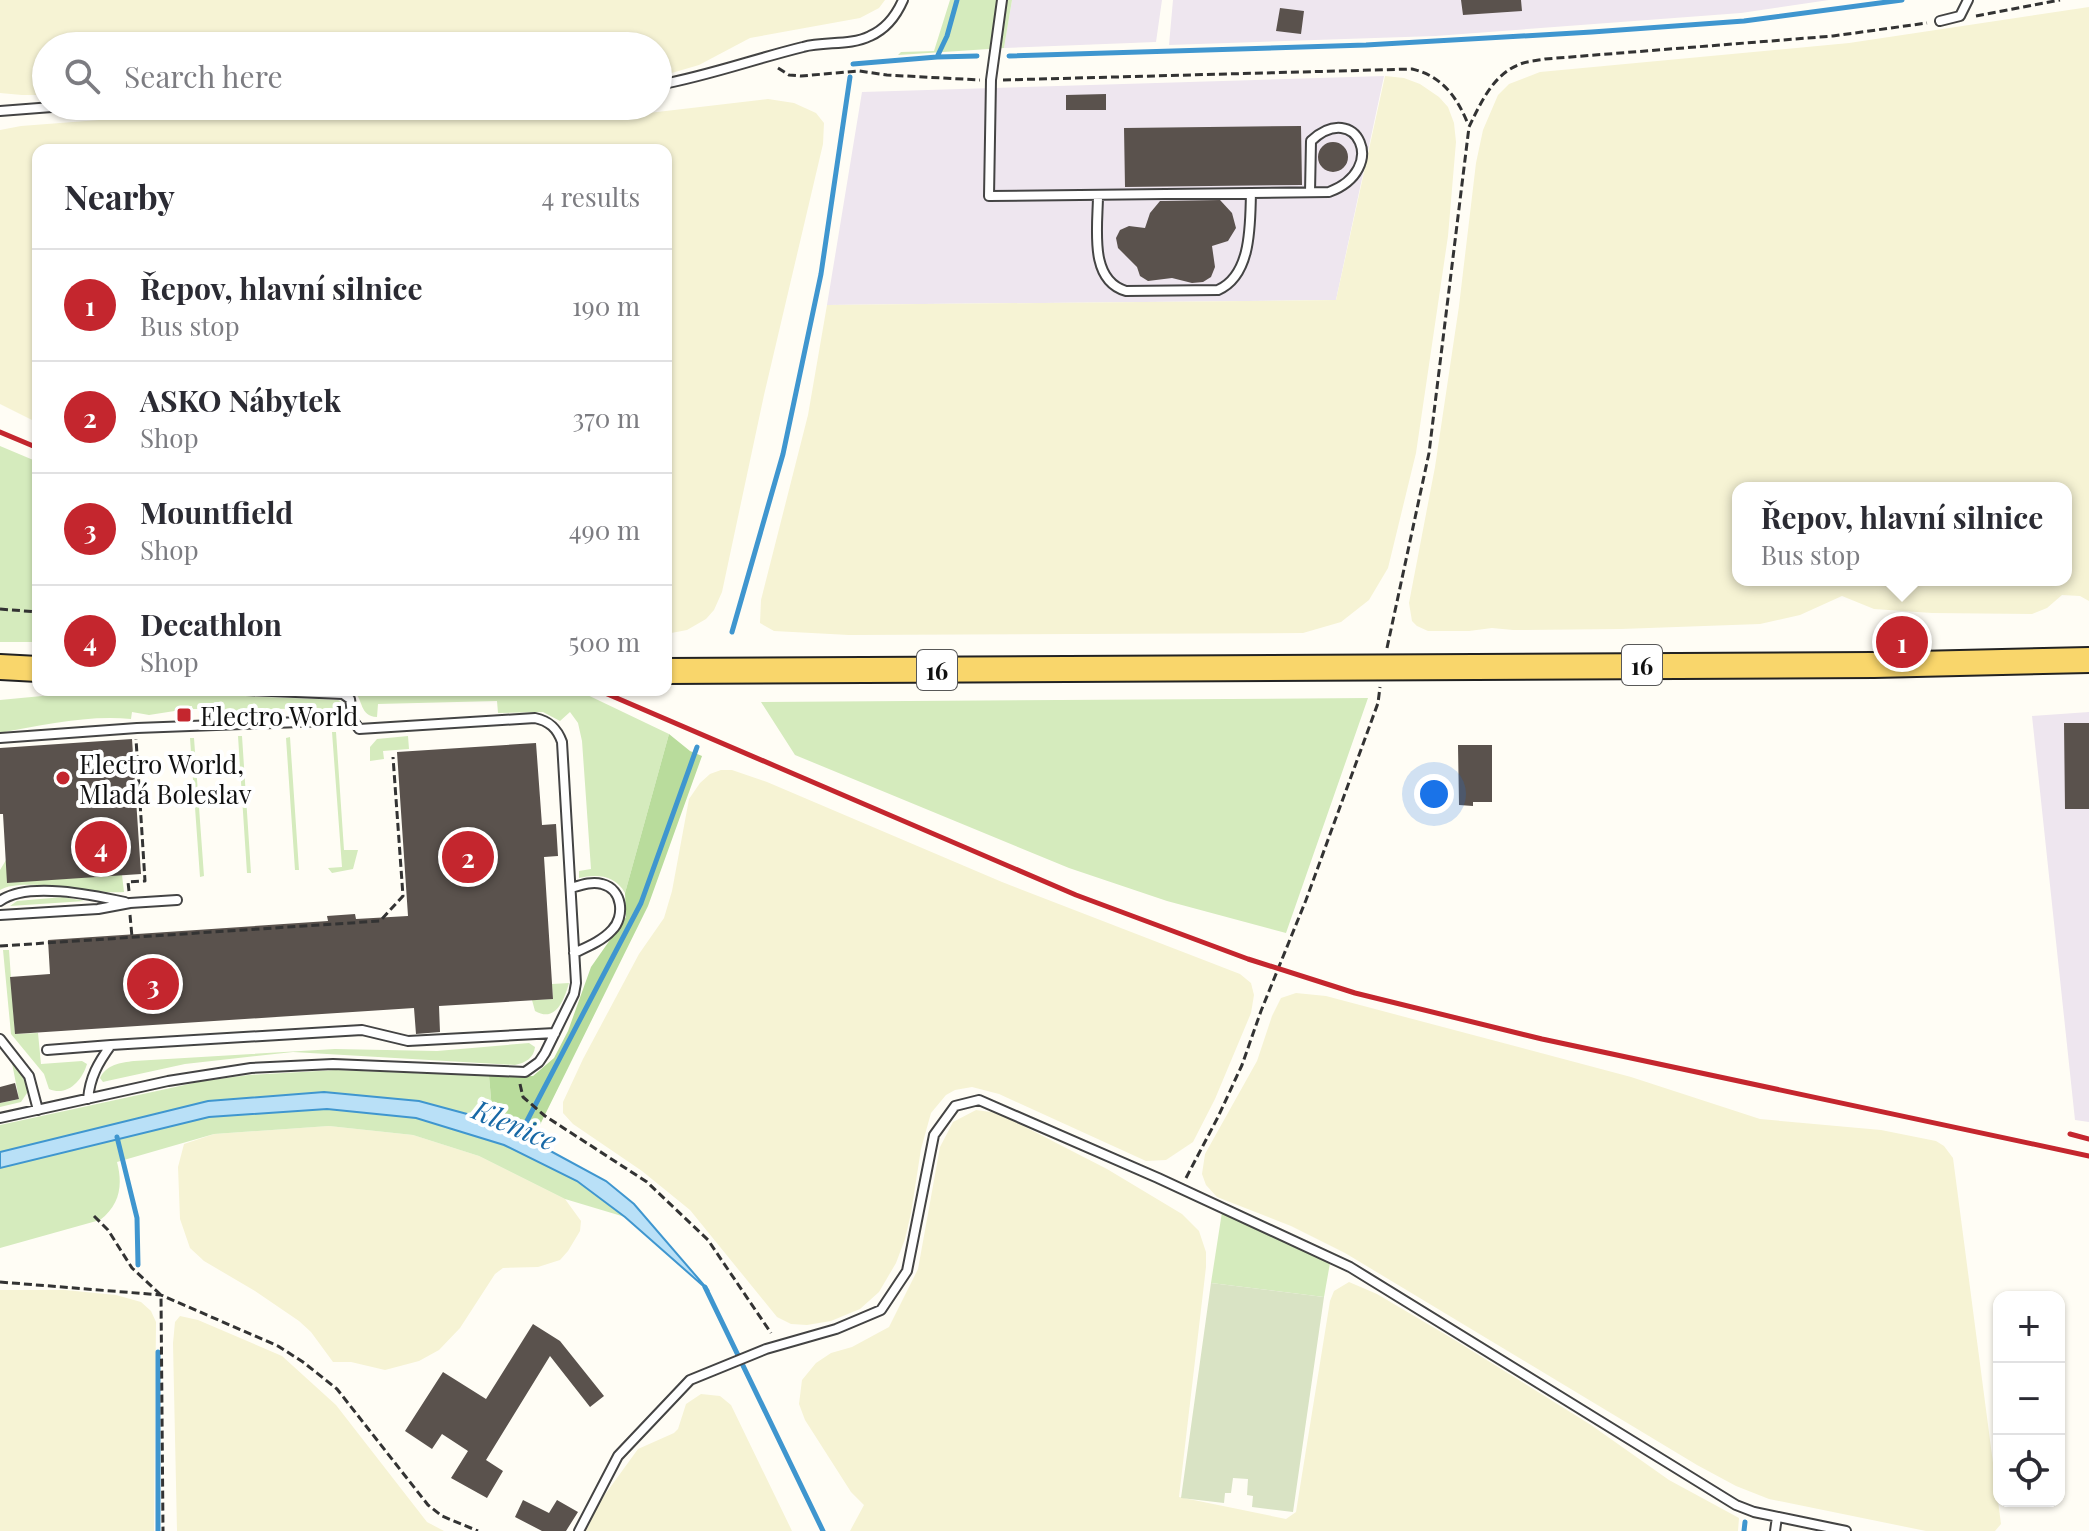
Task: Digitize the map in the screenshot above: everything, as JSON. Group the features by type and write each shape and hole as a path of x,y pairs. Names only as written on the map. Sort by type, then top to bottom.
{"main road":[{"name":"16","path":"672,671 1874,665 2089,660"},
{"path":"3,670 32,669"}],"lane":[{"path":"672,82 709,75 803,46 849,42 870,36 889,23 903,0"},
{"path":"1002,0 991,80 989,196 1310,192 1337,189 1354,174 1363,150 1361,141 1353,133 1334,128 1311,141 1310,192"},
{"path":"1940,21 1960,16 1968,0"},
{"path":"0,111 32,109"},
{"path":"1098,195 1099,262 1108,281 1126,291 1203,290 1225,287 1240,270 1250,218 1251,193"},
{"path":"0,1118 209,1073 292,1065 394,1065 518,1073 539,1062 574,994 571,888 562,742 558,733 549,722 535,718 359,729 353,720 350,699 346,696"},
{"path":"0,738 353,720"},
{"path":"571,888 593,883 609,886 617,895 620,909 615,928 574,953"},
{"path":"0,901 17,893 66,891 130,903"},
{"path":"0,915 177,900"},
{"path":"47,1050 362,1030 408,1041 555,1033"},
{"path":"0,1039 29,1076 38,1110"},
{"path":"88,1099 90,1082 111,1045"},
{"path":"579,1531 618,1456 690,1380 766,1349 836,1329 881,1310 907,1271 934,1135 955,1106 979,1100 1350,1267 1736,1505 1846,1531"},
{"path":"1775,1531 1777,1517"}],"path":[{"path":"1960,16 1979,16 2060,0"},
{"path":"1180,1188 1242,1065 1378,703 1383,666 1429,453 1469,127 1485,96 1501,77 1517,65 1545,59 1833,36 1940,21"},
{"path":"768,57 789,75 859,71 991,80 1412,69 1429,73 1447,88 1463,111 1469,127"},
{"path":"0,609 32,612"},
{"path":"132,937 128,882 145,881 136,739"},
{"path":"0,946 380,921 403,896 393,757"},
{"path":"523,1097 545,1116 647,1182 708,1240 780,1346"},
{"path":"94,1216 108,1230 132,1268 161,1295 163,1531"},
{"path":"0,1282 161,1295 278,1346 337,1389 428,1505 442,1516 478,1531"}],"shaded area":[{"path":"0,0 885,0 879,8 860,18 750,38 699,65 672,73 672,32 32,32 32,95 0,93"},
{"path":"1012,0 1162,0 1156,42 1004,48"},
{"path":"1173,0 1829,0 1741,13 1435,36 1169,45"},
{"path":"2089,7 2089,601 2080,596 2062,595 2047,608 2032,614 1932,613 1874,609 1842,596 1800,615 1760,624 1621,629 1492,628 1469,631 1428,631 1417,626 1412,621 1409,603 1435,467 1483,130 1498,95 1509,84 1540,72 1849,43"},
{"path":"1384,76 1336,300 827,305 862,92"},
{"path":"1385,76 1420,84 1439,97 1448,107 1456,142 1448,236 1416,453 1388,568 1369,600 1341,622 1303,633 849,635 774,631 760,623 761,600 808,415 827,305 1336,300"},
{"path":"768,99 794,103 816,113 824,123 823,144 722,592 706,619 687,630 672,633 672,144 32,144 32,420 0,404 0,130 99,120 672,120 672,110"},
{"path":"2089,712 2089,1122 2075,1120 2032,716"},
{"path":"721,770 732,770 767,782 1002,882 1240,974 1251,983 1254,995 1251,1013 1215,1099 1193,1142 1166,1160 1146,1161 999,1094 972,1087 955,1090 946,1095 931,1113 921,1149 905,1239 896,1263 879,1292 860,1309 831,1321 791,1324 777,1317 690,1210 642,1171 573,1124 563,1113 563,1102 583,1059 639,954 664,918 689,799 700,783"},
{"path":"1296,993 1326,996 1631,1077 1760,1119 1881,1130 1936,1141 1944,1146 1953,1158 1993,1463 1993,1507 1999,1507 2001,1524 1995,1531 1926,1531 1769,1499 1736,1486 1345,1253 1291,1226 1217,1197 1206,1185 1202,1174 1205,1154 1257,1061 1281,998"},
{"path":"976,1110 998,1113 1107,1169 1182,1214 1199,1231 1206,1252 1206,1267 1179,1497 1286,1519 1296,1512 1330,1301 1334,1291 1349,1282 1377,1294 1453,1339 1591,1425 1669,1480 1739,1518 1738,1531 850,1531 864,1505 851,1492 805,1420 799,1404 802,1380 816,1363 831,1353 852,1347 889,1327 918,1269 940,1147 953,1122"},
{"path":"329,1126 413,1135 479,1156 565,1199 581,1221 580,1231 560,1260 538,1267 503,1268 495,1274 460,1328 439,1350 419,1361 385,1370 351,1362 333,1362 299,1321 204,1261 190,1248 180,1219 178,1167 184,1144 214,1134"},
{"path":"0,1290 65,1290 116,1295 141,1302 151,1311 156,1322 154,1531 0,1531"},
{"path":"180,1316 198,1320 282,1356 336,1405 427,1522 444,1531 177,1531 173,1343 175,1322"},
{"path":"701,1394 720,1396 731,1405 792,1531 584,1531 601,1500 638,1449 674,1433 686,1404"}],"green space":[{"path":"950,0 1012,0 1004,48 898,55 901,52 934,51"},
{"path":"0,446 32,459 32,642 0,642"},
{"path":"42,696 245,696 338,700 344,703 342,714 323,716 317,708 275,709 267,718 242,718 216,714 215,709 192,709 192,706 149,715 132,712 131,719 82,720 0,733 0,700"},
{"path":"358,696 590,696 669,734 625,893 616,882 605,877 579,878 579,871 591,869 582,741 578,723 570,712 560,721 543,712 498,713 497,701 378,704 377,717 364,711"},
{"path":"1368,698 1286,933 1167,901 1069,868 795,755 761,702"},
{"path":"332,732 336,732 344,850 358,850 353,869 332,873 328,868 342,867"},
{"path":"669,734 690,751 702,756 648,906 532,1141 493,1121 489,1076 533,1076 554,1058 568,1031 591,967 626,917 625,893"},
{"path":"238,736 242,736 251,873 247,873"},
{"path":"408,736 409,749 383,751 384,759 370,761 370,747 377,739"},
{"path":"290,737 299,870 295,870 286,738"},
{"path":"190,738 194,738 204,876 200,877"},
{"path":"6,860 122,875 124,892 41,885 11,886 0,890 0,870"},
{"path":"63,897 85,901 10,906 17,901"},
{"path":"3,950 9,950 15,1034 38,1033 41,1064 82,1061 87,1064 78,1081 68,1089 49,1089 44,1074 11,1034"},
{"path":"569,983 562,1002 554,1012 542,1014 535,1011 532,1000 553,999 552,984"},
{"path":"529,1043 535,1047 533,1054 515,1065 293,1052 185,1064 103,1082 100,1078 110,1067 134,1061 335,1049 437,1051"},
{"path":"12,1063 27,1080 29,1090 21,1102 0,1107 0,1103 19,1099"},
{"path":"336,1070 489,1076 493,1121 419,1101 208,1101 0,1152 0,1125 203,1081"},
{"path":"327,1109 416,1118 504,1145 577,1181 625,1217 565,1199 479,1156 413,1135 329,1126 214,1134 117,1162 120,1179 116,1201 100,1220 0,1248 0,1168 209,1117"},
{"path":"1222,1212 1330,1263 1324,1297 1211,1283"},
{"path":"1211,1283 1324,1297 1293,1512 1252,1507 1253,1496 1247,1495 1248,1479 1233,1478 1231,1493 1225,1493 1224,1503 1181,1498"}],"water":[{"name":"Klenice","path":"324,1092 419,1101 493,1121 532,1141 606,1181 634,1204 709,1291 625,1217 577,1181 504,1145 416,1118 327,1109 209,1117 0,1168 0,1152 208,1101"}],"building":[{"path":"1461,0 1521,0 1522,11 1463,15"},
{"path":"1280,8 1304,11 1301,34 1276,31"},
{"path":"1106,94 1106,110 1066,110 1066,95"},
{"path":"1301,126 1302,185 1125,187 1124,128"},
{"path":"1333,142 1344,146 1348,157 1344,168 1333,172 1322,168 1318,157 1322,146"},
{"path":"1220,200 1232,213 1236,228 1228,241 1212,246 1215,267 1211,277 1203,282 1172,278 1148,281 1140,276 1137,267 1118,248 1116,238 1120,230 1129,226 1145,228 1150,213 1160,201"},
{"path":"2064,723 2089,723 2089,809 2065,809"},
{"path":"132,739 141,874 7,883 3,814 0,814 0,748"},
{"path":"536,743 542,825 556,824 558,856 544,857 553,999 439,1006 440,1032 416,1034 414,1008 15,1034 10,977 50,974 48,940 328,921 327,916 355,914 356,919 408,916 397,752"},
{"path":"1458,745 1492,745 1492,802 1459,805"},
{"path":"15,1083 19,1099 0,1103 0,1087"},
{"path":"533,1324 560,1341 604,1396 590,1407 550,1356 486,1460 503,1471 487,1498 451,1478 468,1451 442,1434 432,1449 405,1431 443,1372 486,1399"},
{"path":"523,1500 549,1513 557,1500 578,1512 566,1531 542,1531 515,1517"}],"waterway":[{"path":"853,64 937,57 947,36 957,0"},
{"path":"1009,56 1366,45 1592,32 1744,21 1902,0"},
{"path":"937,57 977,56"},
{"path":"732,632 783,454 821,274 850,77"},
{"path":"518,1138 641,903 697,747"},
{"path":"117,1137 137,1218 138,1265"},
{"name":"Klenice","path":"705,1287 823,1531"},
{"path":"158,1352 158,1531"},
{"path":"1744,1531 1745,1522"}],"railway":[{"path":"0,432 32,445"},
{"path":"612,696 1076,895 1248,959 1355,993 1542,1039 2089,1156"},
{"path":"2070,1134 2089,1139"}],"place":[{"name":"Řepov, hlavní silnice","path":"1902,642"},
{"name":"Electro World","path":"184,715"},
{"name":"Electro World, Mladá Boleslav","path":"63,778"},
{"name":"Decathlon","path":"101,847"},
{"name":"ASKO Nábytek","path":"468,857"},
{"name":"Mountfield","path":"153,984"}]}
